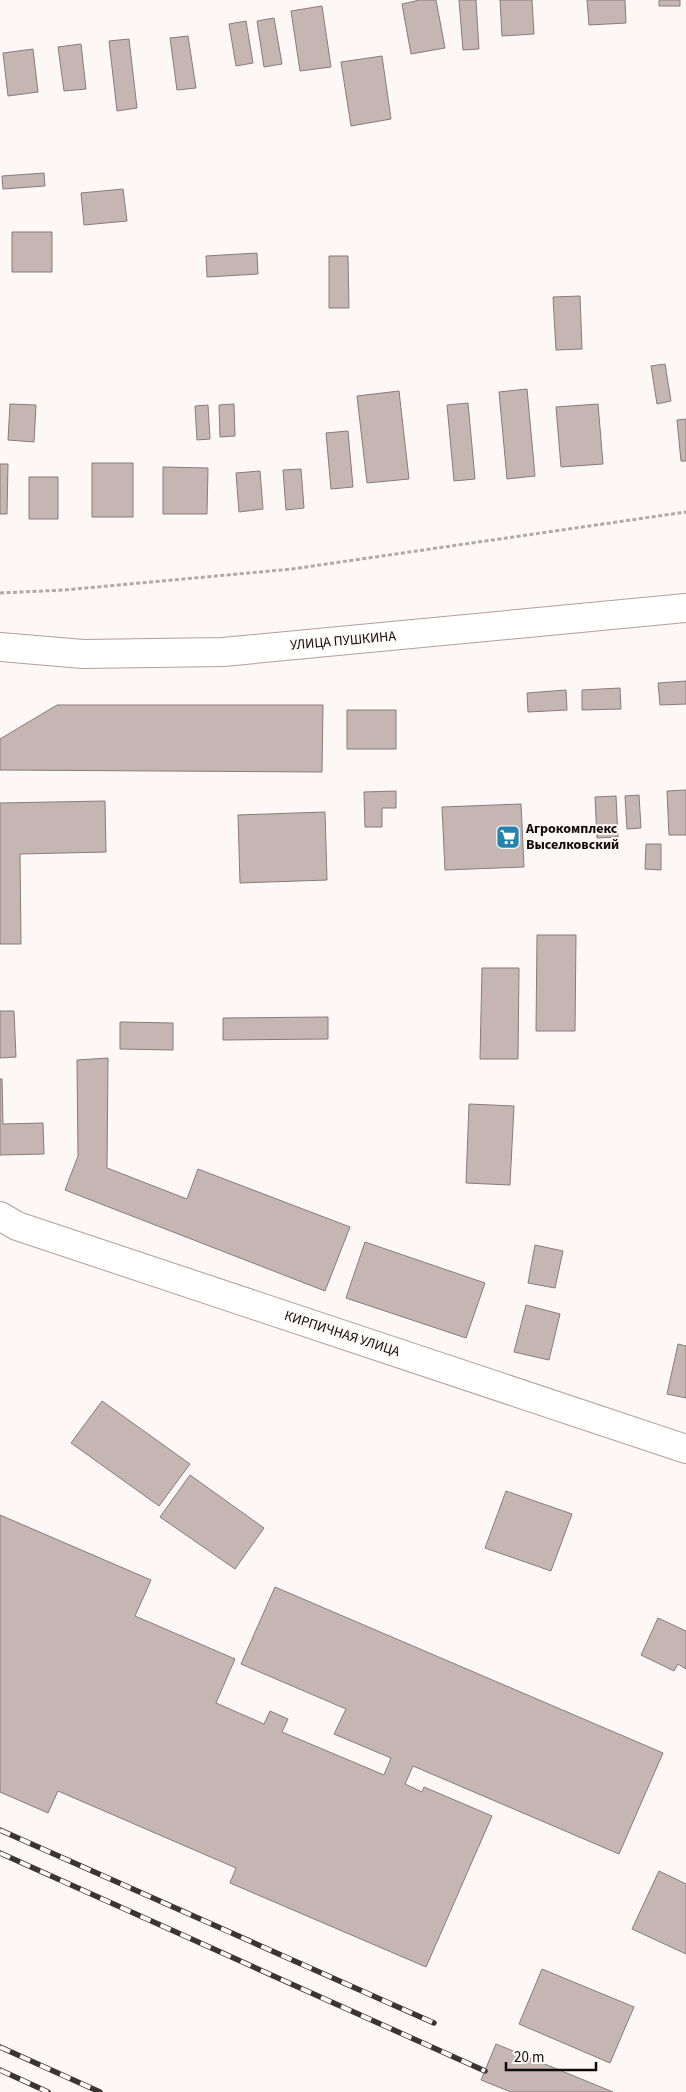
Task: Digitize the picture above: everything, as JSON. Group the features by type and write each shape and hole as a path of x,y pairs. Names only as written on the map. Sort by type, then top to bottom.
{"street":[{"name":"УЛИЦА ПУШКИНА","path":"0,647 83,654 223,652 686,608"},
{"name":"КИРПИЧНАЯ УЛИЦА","path":"0,1216 17,1226 686,1449"}],"path":[{"path":"0,593 64,590 292,569 686,512"}],"building":[{"path":"420,0 436,0 445,48 411,54 402,4"},
{"path":"459,0 476,0 479,49 463,50"},
{"path":"500,0 532,0 534,34 502,36"},
{"path":"587,0 625,0 626,23 589,25"},
{"path":"659,0 680,0 680,6 659,6"},
{"path":"322,6 331,67 300,71 291,11"},
{"path":"274,18 282,64 264,67 257,21"},
{"path":"246,21 253,63 236,66 229,24"},
{"path":"188,36 196,88 177,90 170,38"},
{"path":"129,39 137,108 117,111 109,41"},
{"path":"81,44 86,89 64,91 58,47"},
{"path":"33,49 38,92 8,96 3,53"},
{"path":"382,56 391,119 351,126 341,62"},
{"path":"44,173 45,186 3,189 2,176"},
{"path":"123,189 127,221 84,225 81,193"},
{"path":"12,232 52,232 52,272 12,272"},
{"path":"257,253 258,274 207,277 206,256"},
{"path":"329,256 348,256 349,308 329,308"},
{"path":"580,296 582,349 556,350 553,297"},
{"path":"665,364 671,401 657,404 651,366"},
{"path":"527,389 535,476 507,479 499,392"},
{"path":"399,391 409,479 367,483 357,396"},
{"path":"468,403 475,479 454,481 447,405"},
{"path":"10,404 36,405 34,442 8,440"},
{"path":"234,404 235,436 220,437 219,405"},
{"path":"598,404 603,464 561,467 556,407"},
{"path":"208,405 210,439 197,440 195,406"},
{"path":"686,419 686,461 681,461 677,420"},
{"path":"348,431 353,487 331,489 326,433"},
{"path":"92,463 133,463 133,517 92,517"},
{"path":"0,464 8,464 7,514 0,514"},
{"path":"163,467 208,468 207,514 163,514"},
{"path":"301,469 304,508 286,510 283,470"},
{"path":"260,471 263,509 239,512 236,473"},
{"path":"29,477 58,477 58,519 29,519"},
{"path":"686,681 686,704 660,705 658,683"},
{"path":"620,688 621,709 582,710 582,690"},
{"path":"566,690 567,710 528,712 527,693"},
{"path":"57,705 323,705 322,772 0,770 0,739"},
{"path":"347,710 396,710 396,749 347,749"},
{"path":"686,790 686,835 669,835 667,791"},
{"path":"396,791 396,808 382,808 382,827 365,827 364,792"},
{"path":"639,795 641,828 627,829 625,796"},
{"path":"616,796 618,837 597,838 595,797"},
{"path":"105,801 106,852 20,854 21,944 0,944 0,803"},
{"path":"521,804 524,867 445,870 442,807"},
{"path":"325,812 327,880 240,883 238,815"},
{"path":"646,844 661,844 661,870 645,869"},
{"path":"537,935 576,935 575,1031 536,1031"},
{"path":"482,968 519,968 518,1059 480,1059"},
{"path":"0,1011 14,1011 16,1057 0,1058"},
{"path":"328,1017 328,1039 223,1040 223,1018"},
{"path":"120,1022 173,1023 173,1050 120,1049"},
{"path":"108,1058 107,1168 187,1199 198,1169 350,1227 325,1291 65,1190 78,1156 77,1060"},
{"path":"0,1079 2,1079 3,1124 43,1123 44,1154 0,1155"},
{"path":"469,1104 514,1106 510,1185 466,1183"},
{"path":"365,1242 485,1283 466,1338 346,1298"},
{"path":"535,1245 563,1251 555,1288 528,1283"},
{"path":"526,1305 560,1314 549,1360 514,1352"},
{"path":"678,1344 686,1346 686,1398 667,1394"},
{"path":"102,1401 190,1464 159,1506 71,1443"},
{"path":"190,1475 264,1528 235,1569 160,1517"},
{"path":"506,1491 572,1514 551,1571 485,1548"},
{"path":"0,1515 151,1580 135,1616 235,1659 216,1703 264,1724 270,1711 288,1719 282,1732 384,1775 391,1758 334,1734 346,1709 241,1664 275,1587 663,1753 619,1854 413,1766 405,1784 422,1792 424,1787 492,1816 426,1967 230,1883 236,1868 58,1791 48,1813 0,1792"},
{"path":"658,1618 686,1631 686,1669 678,1664 674,1671 641,1655"},
{"path":"659,1871 686,1884 686,1954 632,1929"},
{"path":"542,1969 634,2007 610,2063 519,2024"},
{"path":"496,2044 613,2092 511,2092 481,2080"}],"railway":[{"path":"0,1830 434,2023"},
{"path":"0,1853 485,2071"},
{"path":"0,2047 100,2092"},
{"path":"0,2070 48,2092"}],"place":[{"name":"Агрокомплекс Выселковский","path":"508,837"}]}
